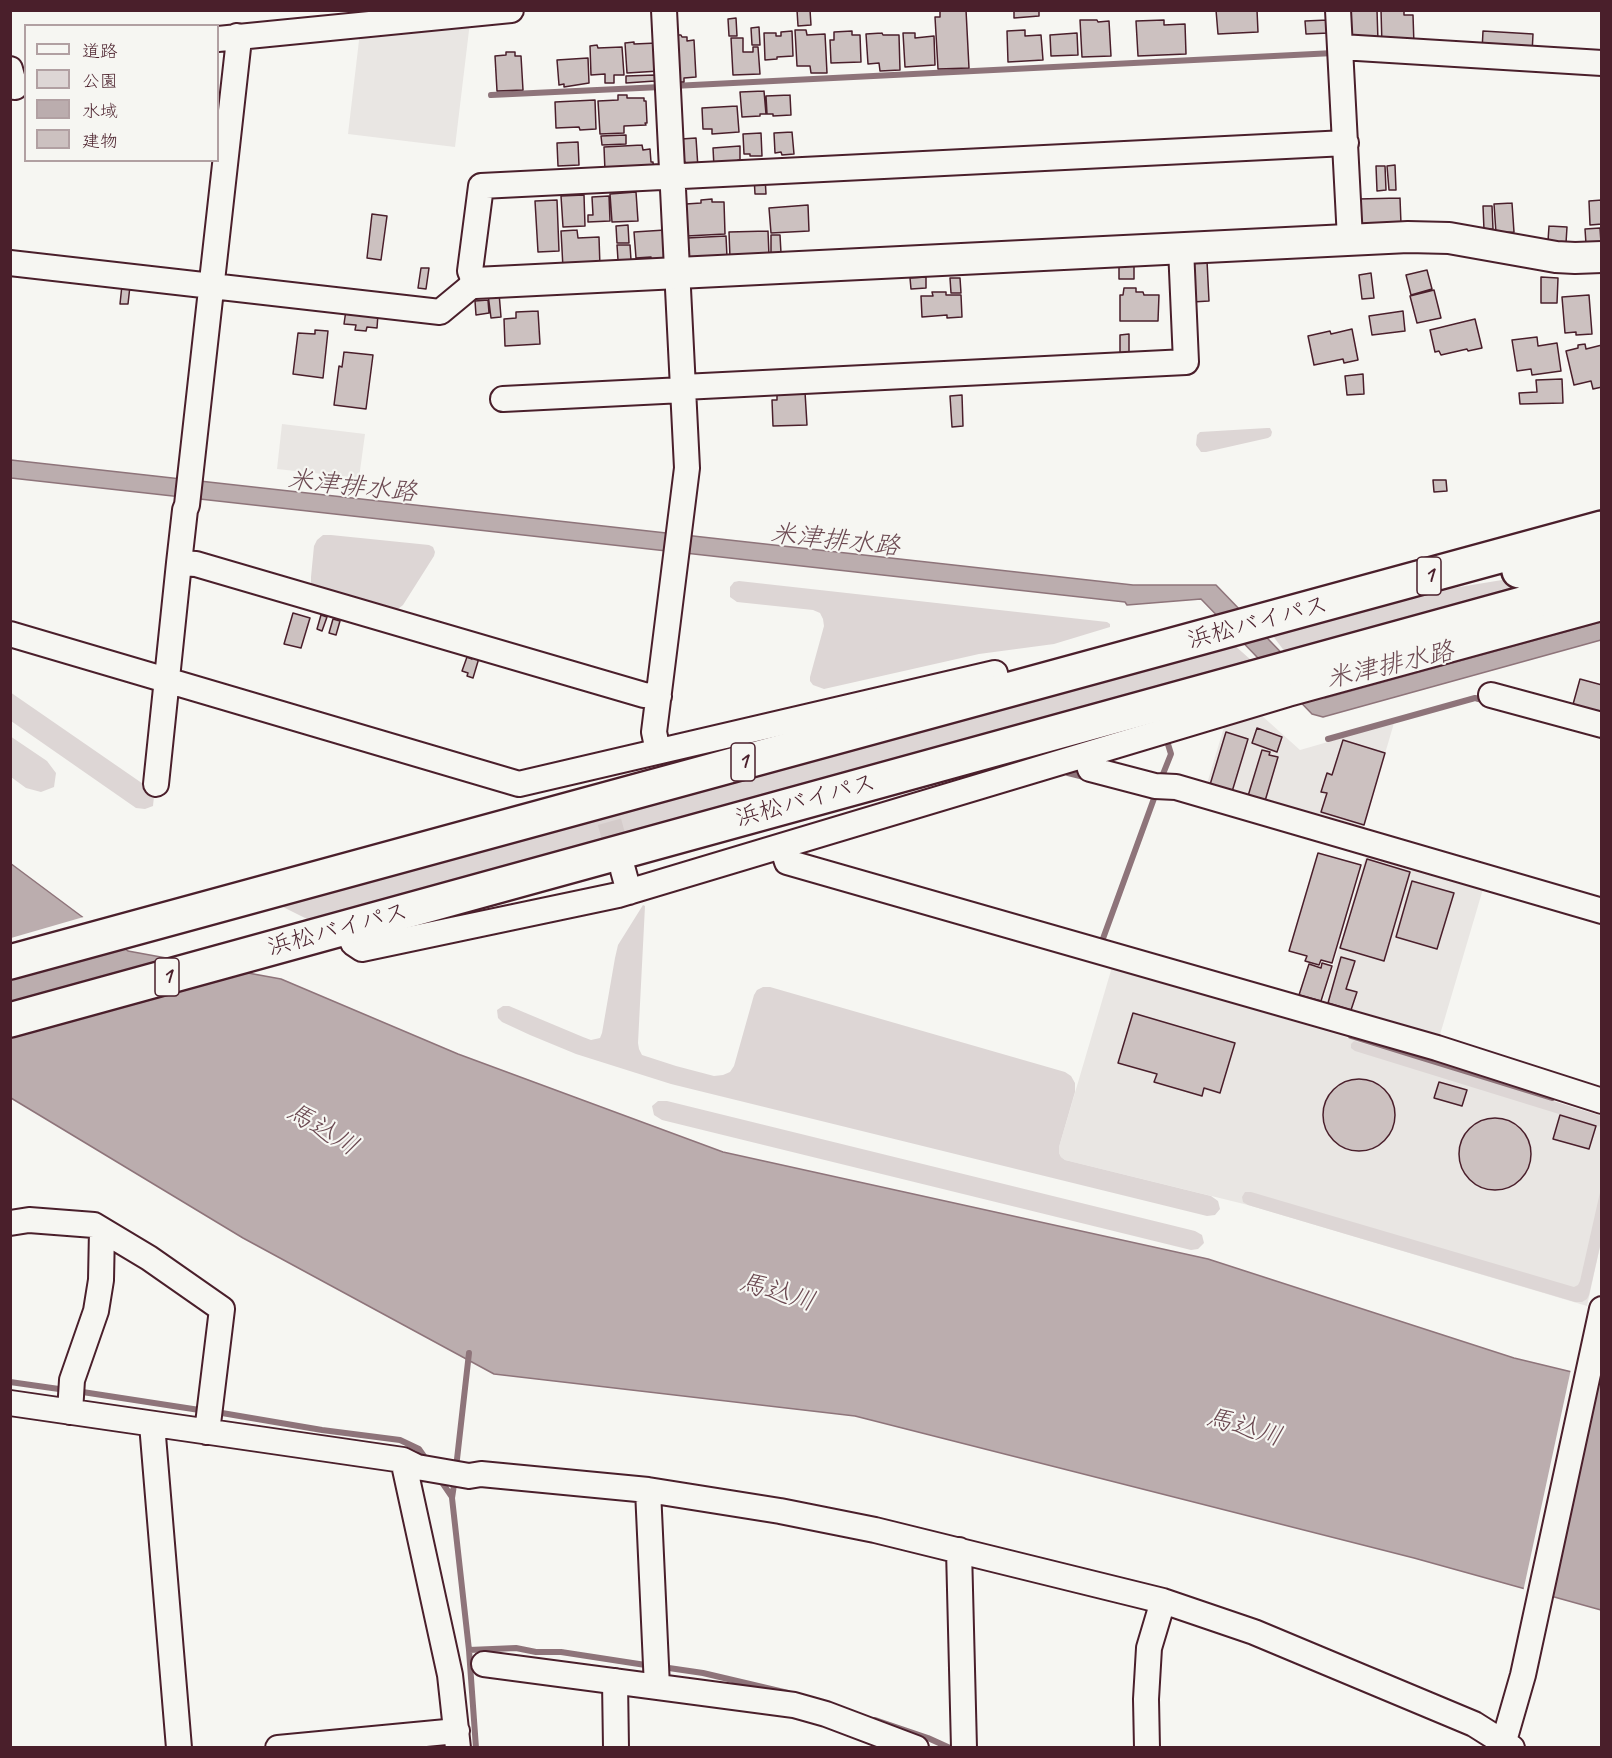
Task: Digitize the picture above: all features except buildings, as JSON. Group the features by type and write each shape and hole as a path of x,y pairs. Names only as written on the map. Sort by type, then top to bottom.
{"highway":[{"name":"浜松バイパス","path":"10,962 1602,528"},
{"path":"1410,581 1485,578 1602,556"},
{"name":"浜松バイパス","path":"10,1020 336,931 1293,680 1602,582"}],"street":[{"path":"227,38 511,10"},
{"path":"658,751 654,732 687,468 664,10"},
{"path":"1338,10 1350,239"},
{"path":"156,784 178,563 191,472 238,48 227,38"},
{"path":"1341,47 1602,63"},
{"path":"475,283 470,271 481,186 1346,143"},
{"path":"10,263 440,312 475,283 1350,239 1439,237 1556,257 1602,257"},
{"path":"503,399 1186,362 1181,248"},
{"path":"178,563 196,564 644,695 658,696"},
{"path":"336,931 362,949 626,881 782,846 1086,755 1293,680 1602,608"},
{"path":"10,634 519,784 597,776 658,751 995,674 1000,692"},
{"path":"1491,695 1602,725"},
{"path":"1086,755 1090,769 1155,786 1176,787 1602,911"},
{"path":"782,846 787,862 1437,1048 1602,1101"},
{"path":"10,1222 29,1220 94,1225 149,1258 222,1310 207,1432"},
{"path":"70,1412 72,1380 96,1311 101,1280 102,1230"},
{"path":"10,1403 410,1463 469,1476 481,1474 648,1491 780,1511 875,1530 1163,1601 1254,1632 1474,1724 1506,1746 1602,1309"},
{"path":"152,1424 179,1748"},
{"path":"278,1748 458,1739 450,1675 410,1463"},
{"path":"648,1491 657,1687"},
{"path":"959,1550 964,1748"},
{"path":"1147,1748 1146,1699 1149,1648 1163,1601"},
{"path":"484,1664 794,1705 826,1714 916,1748"},
{"path":"615,1681 616,1748"}],"shaded area":[{"path":"470,22 455,147 348,134 360,32"},
{"path":"282,424 365,434 359,478 277,469"},
{"path":"1260,714 1300,750 1394,723 1362,832 1206,787 1225,724"},
{"path":"1366,855 1483,889 1439,1038 1322,1004"},
{"path":"1112,967 1601,1116 1601,1242 1587,1306 1248,1205 1065,1160 1059,1153 1059,1147"}],"green space":[{"path":"1270,428 1272,432 1268,438 1206,452 1201,452 1196,445 1197,435 1200,432"},
{"path":"323,535 429,545 435,552 403,605 391,612 315,590 311,584 314,546"},
{"path":"1601,561 1488,598 1285,652 1270,632 1405,596"},
{"path":"734,582 1107,622 1110,627 1054,644 979,654 824,689 813,685 810,681 824,626 820,613 813,610 737,602 730,597 730,587"},
{"path":"1232,643 1252,661 961,745 337,915 307,919 283,907 288,900"},
{"path":"10,692 149,788 154,796 153,806 145,809 136,808 11,721"},
{"path":"10,736 47,761 56,773 54,787 41,792 26,788 11,777"},
{"path":"643,905 645,906 638,1043 642,1055 714,1076 730,1072 734,1066 754,995 763,987 770,987 1065,1072 1075,1083 1075,1092 1059,1147 1061,1157 1065,1160 1211,1196 1218,1201 1220,1209 1215,1215 1207,1216 671,1084 576,1054 530,1035 498,1018 497,1010 503,1006 509,1006 591,1040 600,1038 618,945"},
{"path":"1354,1041 1601,1116 1601,1127 1355,1051 1351,1048"},
{"path":"658,1101 667,1101 1195,1231 1202,1235 1204,1243 1198,1249 1191,1250 662,1120 654,1115 652,1106"},
{"path":"1601,1188 1601,1242 1589,1295 1582,1302 1575,1302 1248,1205 1243,1202 1242,1197 1245,1192 1251,1192 1574,1287 1580,1281"}],"water":[{"path":"11,460 1133,585 1216,585 1325,698 1601,622 1601,640 1323,717 1312,714 1201,599 1127,605 1125,602 11,478"},
{"name":"馬込川","path":"10,863 128,951 281,979 458,1054 723,1152 1208,1259 1514,1358 1601,1379 1601,1610 1414,1558 855,1416 494,1374 243,1238 11,1098"}],"pier":[{"path":"87,916 124,943 11,975 11,938"},
{"path":"1571,1369 1595,1375 1547,1599 1523,1592"}],"waterway":[{"path":"673,86 1334,53"},
{"path":"491,95 661,87"},
{"path":"1328,739 1475,698 1486,701"},
{"path":"1163,774 1171,754 1167,741"},
{"path":"1068,773 1088,778"},
{"path":"1101,944 1156,793"},
{"path":"1351,1036 1552,1098"},
{"path":"456,1468 469,1353"},
{"path":"10,1382 66,1390"},
{"path":"76,1391 206,1411"},
{"path":"216,1412 322,1430 400,1440 419,1449 428,1462"},
{"path":"439,1478 452,1497"},
{"path":"455,1478 452,1498 469,1650 476,1748"},
{"path":"469,1650 516,1648 536,1652 561,1652 652,1666"},
{"path":"662,1667 703,1673 788,1693"},
{"path":"875,1720 950,1748"}],"tunnel":[{"path":"600,787 622,868"}],"water label":[{"name":"米津排水路","path":"352,487"},
{"name":"米津排水路","path":"835,541"},
{"name":"米津排水路","path":"1390,666"}]}
